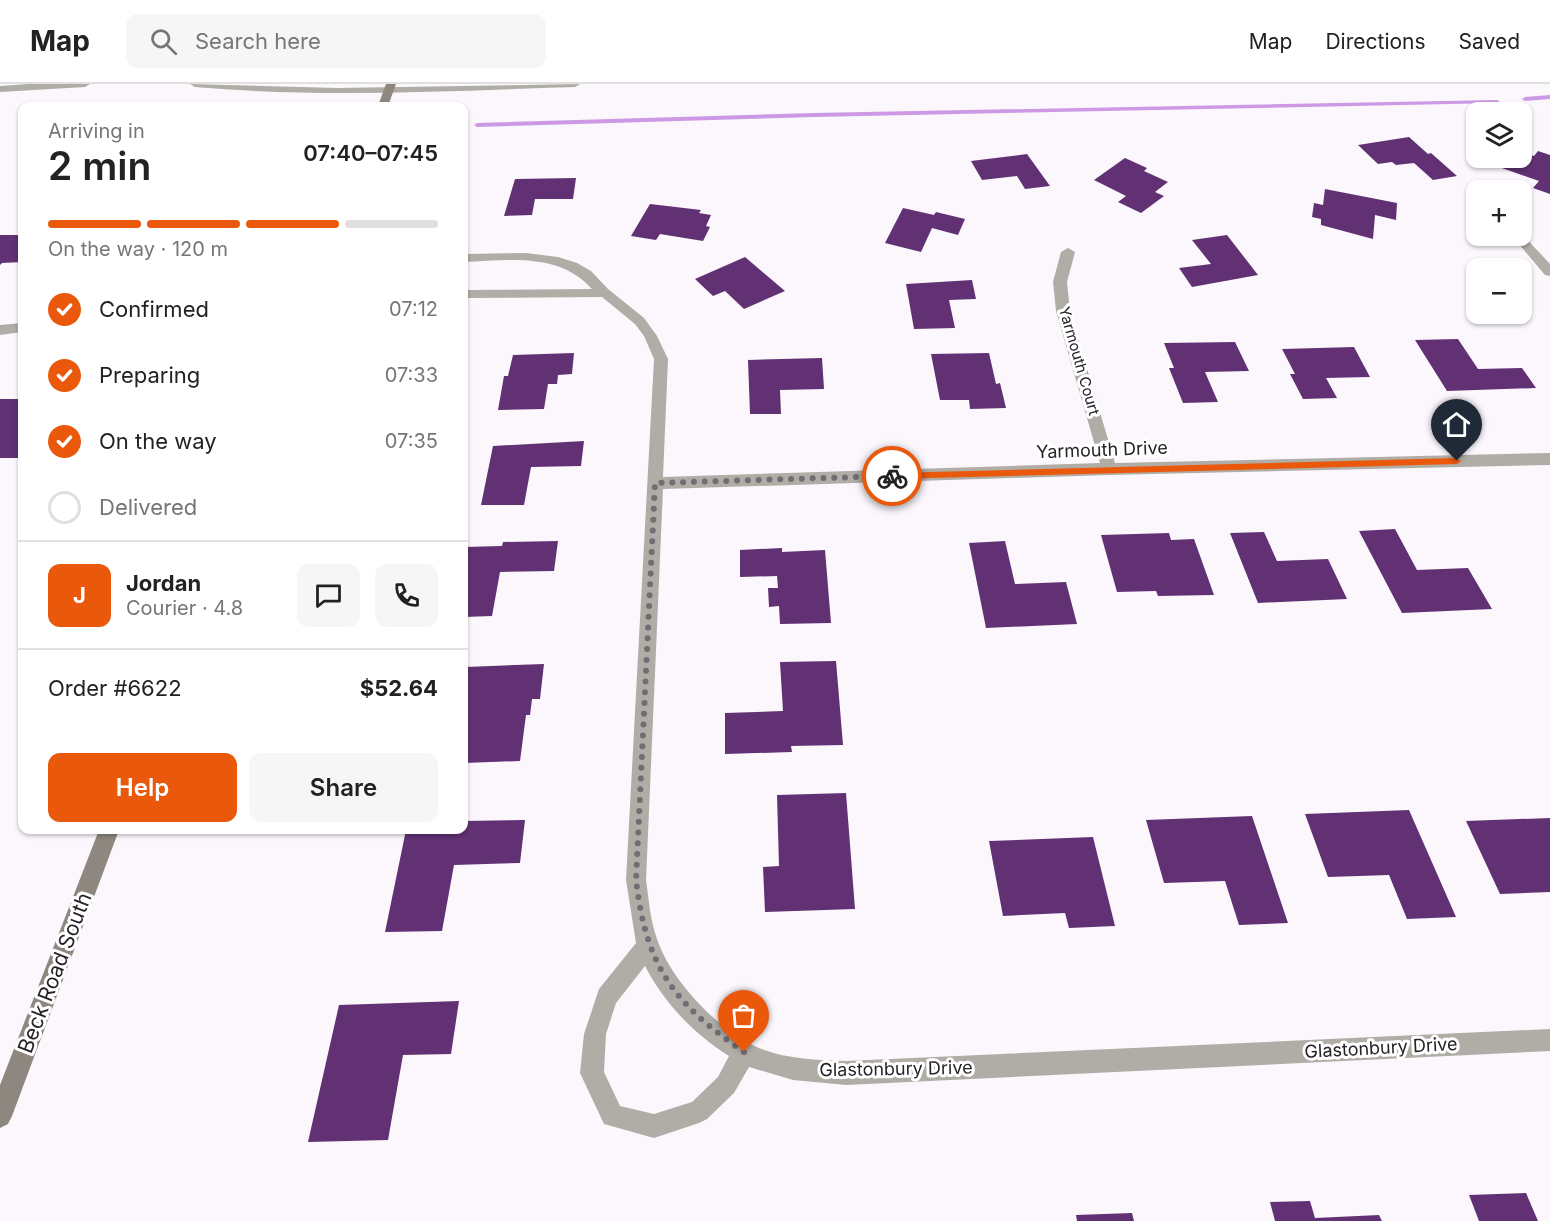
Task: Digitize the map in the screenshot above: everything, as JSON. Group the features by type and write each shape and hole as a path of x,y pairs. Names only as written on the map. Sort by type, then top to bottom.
{"main road":[{"path":"384,102 390,87"},
{"name":"Beck Road South","path":"0,1116 108,834"}],"street":[{"path":"0,89 85,84"},
{"path":"195,84 285,90 575,84"},
{"path":"1527,246 1550,272"},
{"name":"Yarmouth Court","path":"1068,252 1060,282 1063,310 1109,469"},
{"name":"Glastonbury Drive","path":"468,258 520,256 555,260 585,274 604,293 643,322 652,336 661,359 636,880 641,920 648,945 665,977 684,1003 716,1033 744,1052 775,1064 807,1071 846,1073 1550,1040"},
{"path":"468,294 604,293"},
{"path":"0,330 18,328"},
{"name":"Yarmouth Drive","path":"655,483 1109,469 1550,459"},
{"path":"648,945 607,997 595,1034 592,1072 612,1116 654,1126 699,1111 726,1085 744,1052"}],"building":[{"path":"1409,137 1457,176 1433,180 1414,163 1378,164 1358,145"},
{"path":"1538,151 1550,155 1550,194 1533,188 1539,181 1502,168 1532,168 1532,155"},
{"path":"1027,154 1050,186 1025,189 1017,176 982,180 971,161"},
{"path":"1125,158 1147,168 1144,171 1168,182 1155,192 1164,196 1141,213 1118,202 1126,196 1094,180"},
{"path":"576,178 573,199 535,199 532,215 504,216 515,179"},
{"path":"1325,189 1397,203 1396,220 1375,215 1373,239 1321,225 1321,219 1312,217 1314,203 1323,205"},
{"path":"650,204 701,210 699,213 711,215 706,226 710,227 703,241 660,234 656,240 631,236"},
{"path":"903,208 934,215 936,212 965,219 958,235 932,228 921,252 885,243"},
{"path":"0,235 18,235 18,262 0,265"},
{"path":"1227,235 1258,275 1192,287 1179,268 1211,264 1192,240"},
{"path":"745,257 785,291 744,309 725,291 713,296 695,279"},
{"path":"972,280 976,299 949,300 955,328 914,329 906,284"},
{"path":"1458,339 1478,369 1522,368 1536,388 1447,391 1415,340"},
{"path":"1235,342 1249,371 1205,372 1218,402 1183,403 1169,368 1174,368 1164,343"},
{"path":"1354,347 1370,377 1326,378 1337,398 1303,399 1290,374 1295,374 1282,349"},
{"path":"574,353 572,374 558,375 557,384 548,384 544,409 498,410 504,376 508,376 513,355"},
{"path":"989,353 996,384 1000,383 1006,408 970,409 969,400 940,400 931,354"},
{"path":"822,358 824,389 780,390 781,414 750,414 748,360"},
{"path":"0,399 18,399 18,458 0,458"},
{"path":"584,441 581,466 531,467 524,505 481,505 493,446"},
{"path":"1395,529 1417,570 1468,568 1492,609 1402,613 1359,531"},
{"path":"1264,532 1277,561 1328,559 1347,599 1258,603 1230,533"},
{"path":"1169,533 1171,540 1194,539 1214,595 1158,596 1156,591 1117,592 1101,535"},
{"path":"558,541 554,571 500,572 492,616 468,617 468,547 502,546 503,542"},
{"path":"1005,541 1015,584 1066,582 1077,624 986,628 969,543"},
{"path":"782,548 782,552 825,550 831,623 780,624 779,606 769,607 768,588 778,588 777,576 740,577 740,550"},
{"path":"836,661 843,745 791,746 792,752 725,754 725,713 783,711 780,662"},
{"path":"544,664 540,699 532,699 530,715 526,715 520,761 468,763 468,667"},
{"path":"846,793 855,909 765,912 763,867 779,866 777,795"},
{"path":"1409,810 1456,917 1407,919 1389,875 1328,877 1305,814"},
{"path":"1252,816 1288,923 1239,925 1225,881 1164,883 1146,820"},
{"path":"1550,818 1550,892 1500,894 1466,821"},
{"path":"525,820 520,863 454,865 442,931 385,932 405,834 468,834 468,821"},
{"path":"1093,837 1115,926 1069,928 1065,913 1003,916 989,841"},
{"path":"459,1001 451,1054 403,1055 388,1140 308,1142 339,1005"},
{"path":"1526,1193 1538,1221 1479,1221 1469,1195"},
{"path":"1310,1201 1315,1218 1379,1215 1382,1221 1275,1221 1270,1202"},
{"path":"1132,1213 1134,1221 1077,1221 1076,1215"}],"waterway":[{"path":"1525,99 1550,97"},
{"path":"477,125 814,115 1466,103"}],"way so far":[{"path":"744,1052 716,1033 684,1003 665,977 648,945 641,920 636,880 655,483 892,476"}],"route":[{"path":"892,476 1457,461"}]}
